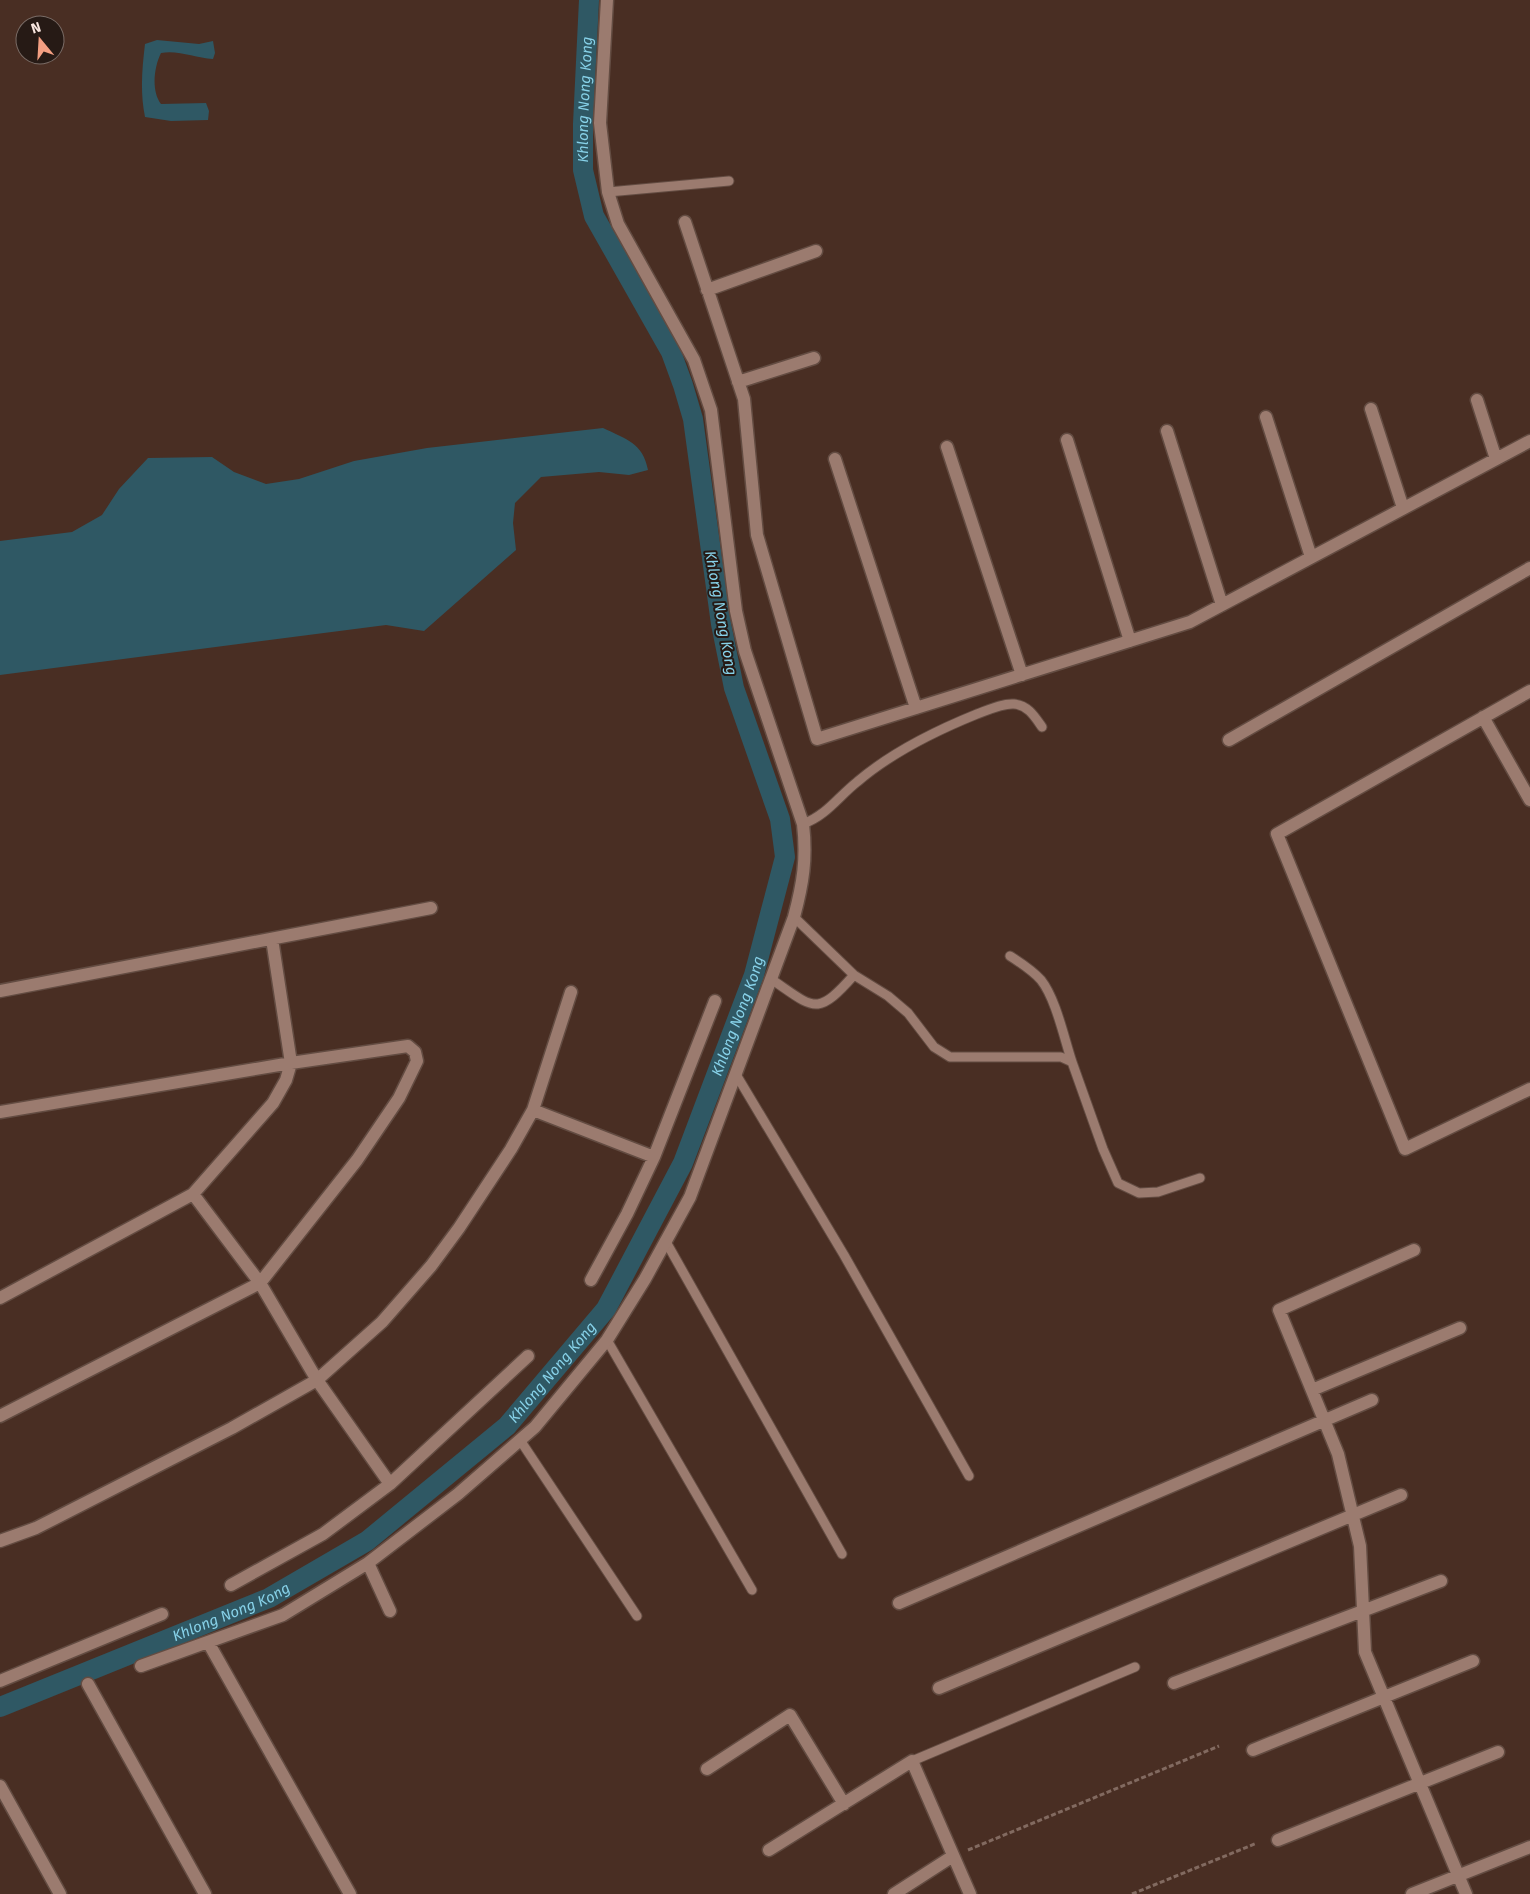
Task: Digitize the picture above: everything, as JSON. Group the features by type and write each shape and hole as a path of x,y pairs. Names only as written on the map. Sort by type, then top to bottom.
{"street":[{"path":"141,1666 283,1615 368,1563 458,1494 535,1426 607,1340 645,1279 690,1197 737,1076 794,917 804,878 806,849 803,824 745,651 736,611 710,410 694,360 618,224 608,192 600,123 607,0"},
{"path":"685,222 744,400 757,535 817,739 1190,622 1530,440"},
{"path":"708,290 816,251"},
{"path":"738,382 814,358"},
{"path":"1477,400 1496,459"},
{"path":"1371,409 1403,508"},
{"path":"1266,417 1312,557"},
{"path":"1167,430 1222,605"},
{"path":"1067,440 1130,641"},
{"path":"947,447 1022,675"},
{"path":"835,459 916,708"},
{"path":"1229,740 1530,568"},
{"path":"1530,690 1277,834 1405,1149 1530,1089"},
{"path":"1483,717 1530,800"},
{"path":"0,991 431,908"},
{"path":"0,1298 193,1194 273,1103 286,1080 291,1062 272,939"},
{"path":"0,1542 36,1528 224,1433 316,1380 382,1322 431,1266 492,1179 532,1110 571,992"},
{"path":"591,1280 627,1214 654,1157 716,1001"},
{"path":"0,1112 291,1062 408,1046 415,1052 417,1061 399,1098 374,1137 260,1283 0,1416"},
{"path":"532,1110 654,1157"},
{"path":"193,1194 260,1283 316,1380 390,1484"},
{"path":"1414,1250 1278,1310 1338,1454 1360,1546 1366,1652 1466,1894"},
{"path":"1312,1390 1460,1328"},
{"path":"231,1585 323,1534 390,1484 528,1356"},
{"path":"900,1603 1372,1400"},
{"path":"939,1688 1401,1495"},
{"path":"368,1563 390,1611"},
{"path":"1174,1683 1440,1581"},
{"path":"0,1681 162,1614"},
{"path":"208,1642 350,1894"},
{"path":"1254,1750 1473,1661"},
{"path":"88,1684 205,1894"},
{"path":"707,1769 790,1714 844,1804"},
{"path":"1278,1840 1498,1752"},
{"path":"769,1850 912,1761 970,1894"},
{"path":"0,1786 60,1894"},
{"path":"1412,1894 1530,1847"},
{"path":"894,1894 953,1856"}],"lane":[{"path":"608,192 729,181"},
{"path":"803,824 825,813 856,782 886,760 942,729 992,709 1014,703 1027,708 1042,727"},
{"path":"794,917 854,975 888,996 908,1013 934,1046 950,1057 1061,1057 1072,1062"},
{"path":"1010,956 1027,967 1042,981 1054,1007 1103,1149 1118,1183 1139,1193 1158,1192 1200,1178"},
{"path":"771,979 810,1005 822,1005 835,997 854,975"},
{"path":"737,1076 844,1254 969,1476"},
{"path":"665,1240 842,1554"},
{"path":"607,1340 752,1590"},
{"path":"520,1440 637,1616"},
{"path":"912,1761 1135,1667"}],"path":[{"path":"953,1856 1219,1746"},
{"path":"1132,1894 1257,1842"}],"water":[{"path":"157,40 199,44 213,41 215,53 213,59 168,52 161,53 155,79 156,93 161,104 206,103 209,111 208,120 171,121 145,117 142,99 142,80 145,44"},
{"path":"603,428 626,439 638,448 646,461 648,470 629,475 599,472 541,477 515,503 513,523 516,550 424,631 386,625 0,675 0,541 72,532 102,515 119,489 148,458 212,457 234,472 266,484 299,479 354,461 427,448"}],"waterway":[{"name":"Khlong Nong Kong","path":"0,1707 269,1598 367,1541 507,1426 606,1309 683,1163 754,975 785,857 780,819 734,688 721,624 693,419 683,385 671,352 594,216 583,170 583,124 589,0"}]}
